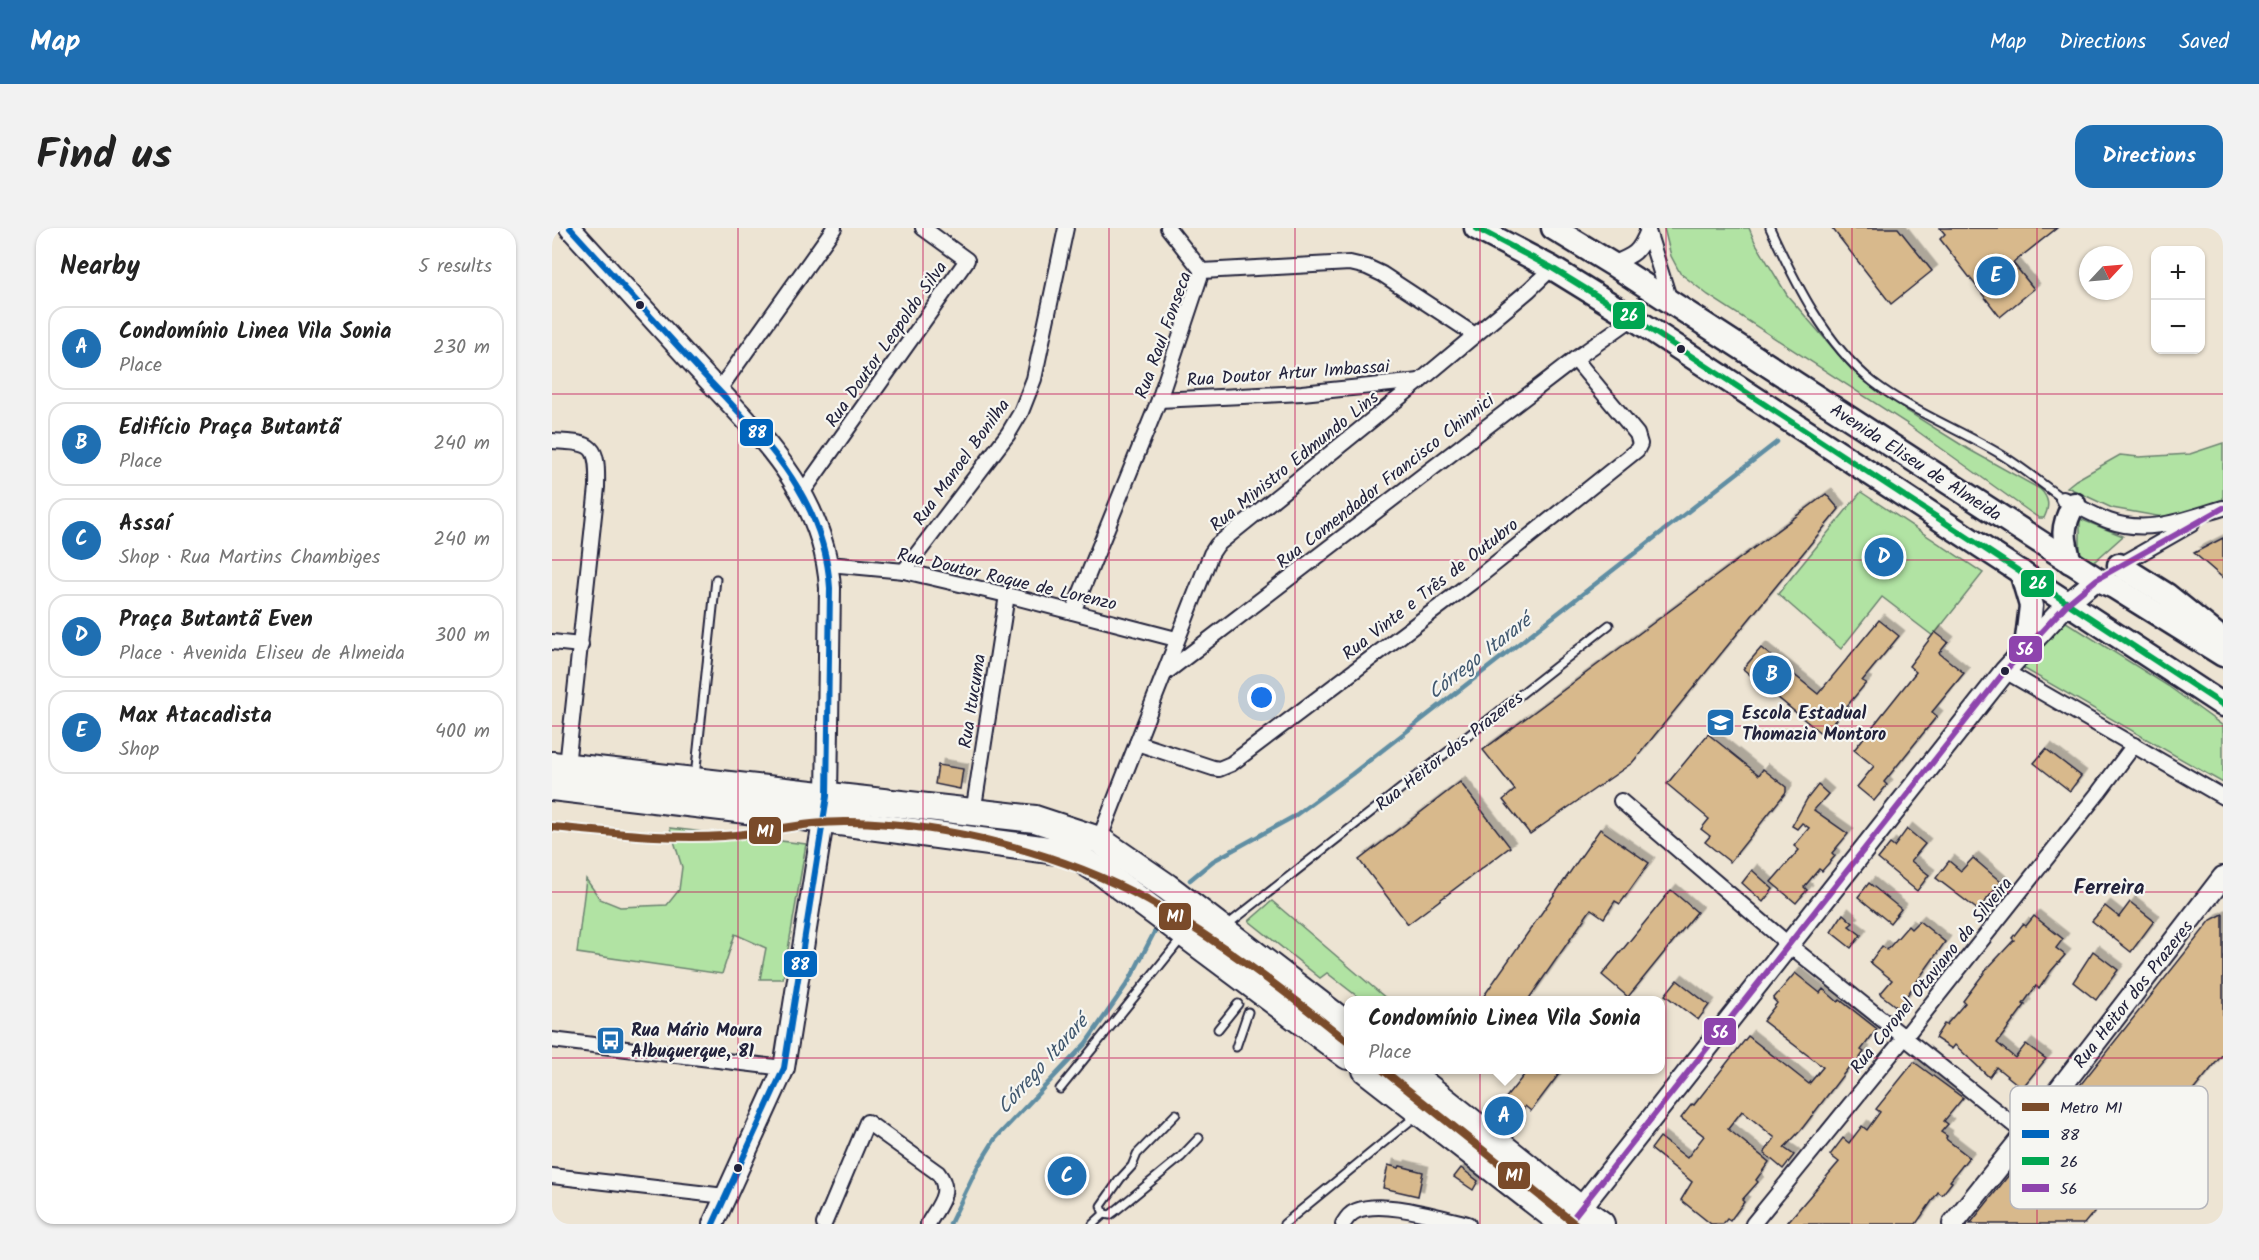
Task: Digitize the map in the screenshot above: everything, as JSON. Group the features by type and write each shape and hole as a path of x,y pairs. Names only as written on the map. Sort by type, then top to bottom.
{"highway":[{"path":"560,765 694,781 825,808 1071,853 1103,873 1344,1053"},
{"path":"552,787 825,808 973,813 1035,819 1099,840 1167,887 1344,1023"},
{"path":"1371,1074 1420,1112 1571,1219 1601,1224"},
{"path":"1410,1074 1571,1219"}],"main road":[{"name":"Avenida Eliseu de Almeida","path":"1476,228 1552,268 1633,318 2223,705"},
{"name":"Avenida Eliseu de Almeida","path":"1553,228 2070,562 2097,579 2114,586 2223,655"},
{"path":"2029,535 2048,526 2068,501"},
{"path":"2068,501 2064,530 2070,562"},
{"path":"2119,566 2167,595 2223,640"},
{"path":"2021,572 2031,606 2026,647"}],"street":[{"path":"570,228 718,391 767,441 802,493 819,532 829,564 825,808 784,1068 713,1224"},
{"path":"718,391 834,228"},
{"name":"Rua Doutor Leopoldo Silva","path":"802,493 967,260 923,228"},
{"name":"Rua Manoel Bonilha","path":"904,571 1008,434 1021,412 1034,379 1066,228"},
{"path":"1168,228 1202,271"},
{"path":"1612,264 1638,252 1648,229"},
{"path":"1648,229 1670,303"},
{"name":"Rua Raul Fonseca","path":"1073,612 1159,400 1202,271 1350,263 1382,274 1475,335"},
{"name":"Rua Ministro Edmundo Lins","path":"1099,840 1176,639 1211,554 1217,545 1420,381 1552,268"},
{"name":"Rua Comendador Francisco Chinnici","path":"1162,675 1575,359 1633,318"},
{"name":"Rua Vinte e Três de Outubro","path":"1137,743 1213,768 1220,769 1231,764 1476,579 1637,450 1640,444 1636,434 1575,359"},
{"name":"Rua Doutor Artur Imbassai","path":"1159,400 1302,393 1420,381"},
{"path":"552,441 587,445 593,451 597,463 597,487 581,645 560,765"},
{"path":"2068,501 2111,522 2152,527 2171,524 2223,508"},
{"path":"1571,1219 2026,647 2068,603 2097,579 2223,508"},
{"name":"Rua Doutor Roque de Lorenzo","path":"829,564 904,571 1176,639"},
{"name":"Rua Itucuma","path":"973,813 1007,595"},
{"path":"552,642 581,645"},
{"path":"2005,671 2223,797"},
{"name":"Rua Coronel Otaviano da Silveira","path":"1753,1224 1905,1037 2134,745"},
{"path":"1621,801 1788,944 2010,1122"},
{"name":"Rua Heitor dos Prazeres","path":"2062,1086 2223,877"},
{"path":"552,1040 784,1068"},
{"path":"824,1224 867,1122 938,1173 946,1185 945,1192 928,1224"},
{"name":"Rua Heitor dos Prazeres","path":"1953,1224 2010,1153"},
{"path":"552,1176 725,1196"},
{"path":"1343,1224 1348,1216 1367,1207 1382,1207 1433,1220 1468,1224"}],"lane":[{"path":"1770,228 1790,272 1816,316 1837,344 1872,381 2001,454 2068,501"},
{"path":"694,781 716,579"},
{"name":"Rua Heitor dos Prazeres","path":"1221,929 1609,626"},
{"path":"1060,1089 1185,934"},
{"path":"1218,1029 1238,1004"},
{"path":"1236,1047 1248,1012"},
{"path":"1284,1224 1420,1112"},
{"path":"1104,1214 1101,1206 1132,1166 1137,1154 1176,1114"},
{"path":"1104,1214 1110,1215 1114,1212 1181,1158 1199,1138"},
{"path":"1093,1224 1104,1214"}],"green space":[{"path":"1664,228 1749,228 1787,295 1851,369 1907,411 1968,449 2040,489 2048,502 2044,518 2039,518 2030,512 1906,423 1708,295 1680,273 1671,256"},
{"path":"2223,443 2223,503 2168,518 2112,508 2067,487 2120,455 2139,457 2190,454"},
{"path":"1861,492 1983,573 1933,636 1882,597 1841,649 1778,594"},
{"path":"2080,519 2123,536 2095,561 2088,560 2080,553"},
{"path":"2063,620 2168,686 2223,726 2223,783 2023,668"},
{"path":"670,828 806,844 783,979 760,979 766,948 735,934 722,974 577,953 586,879 600,899 620,907 667,905 679,890 682,867"},
{"path":"1272,901 1383,996 1357,996 1327,973 1320,978 1249,921"}],"building":[{"path":"1832,228 1898,228 1932,271 1891,304"},
{"path":"1940,228 2057,228 2013,263 2034,289 2000,317 1940,239 1945,234"},
{"path":"1826,494 1839,509 1632,763 1530,834 1503,800 1515,790 1483,750"},
{"path":"2223,538 2223,578 2194,553"},
{"path":"1879,620 1899,636 1862,681 1866,683 1823,735 1743,669 1761,648 1818,694"},
{"path":"1935,632 1948,642 1939,653 1964,673 1932,712 1937,716 1884,782 1887,785 1874,801 1857,787 1874,766 1854,750 1916,672 1909,666"},
{"path":"1708,734 1759,775 1763,769 1786,787 1786,792 1730,862 1705,842 1710,836 1701,829 1709,819 1667,784"},
{"path":"2046,749 2081,776 2070,791 2034,763"},
{"path":"938,765 963,769 960,789 935,784"},
{"path":"1460,782 1510,847 1408,924 1359,860"},
{"path":"1818,785 1828,794 1814,810 1848,834 1832,853 1835,856 1822,871 1819,869 1804,887 1807,890 1796,903 1771,882 1799,850 1794,846 1809,828 1802,823 1797,829 1792,826"},
{"path":"1600,829 1649,863 1620,904 1615,901 1604,918 1591,909 1531,996 1484,996"},
{"path":"1907,829 1925,844 1911,861 1929,875 1917,891 1878,859 1890,844 1894,847"},
{"path":"1973,858 2001,882 1978,910 1936,878 1949,861 1961,871"},
{"path":"1752,870 1773,889 1763,902 1742,883"},
{"path":"1869,883 1901,909 1890,923 1858,897"},
{"path":"1671,890 1697,912 1629,996 1602,975"},
{"path":"2130,902 2154,921 2131,952 2092,921 2105,906 2119,917"},
{"path":"1843,914 1853,923 1849,926 1861,935 1851,948 1831,932"},
{"path":"2223,914 2223,1054 2197,1086 2079,1086 2211,920"},
{"path":"2034,916 2063,939 2056,948 2065,955 2039,989 2036,986 1997,1043 2015,1058 2026,1044 2046,1059 2024,1086 2020,1086 1996,1067 1989,1077 1955,1045 1952,1049 1935,1038 1944,1024 1946,1025 1965,1003 1963,1001 1987,969 2014,940 2012,938 2023,924 2026,926"},
{"path":"1919,921 1945,942 1898,1008 1880,994 1892,980 1870,962 1882,946 1887,950 1908,926 1911,929"},
{"path":"2093,951 2118,970 2096,1000 2073,982"},
{"path":"1795,973 1820,993 1823,989 1838,1002 1840,1000 1877,1029 1861,1050 1864,1052 1855,1065 1852,1063 1801,1130 1784,1148 1794,1155 1783,1169 1764,1153 1775,1138 1742,1111 1728,1129 1769,1162 1756,1180 1758,1182 1742,1200 1744,1202 1730,1221 1727,1219 1723,1224 1711,1224 1681,1200 1692,1182 1651,1149 1660,1137 1687,1158 1704,1136 1681,1118 1692,1104 1694,1105 1748,1036 1809,1084 1823,1067 1763,1021 1777,1003 1773,999"},
{"path":"1677,980 1709,1005 1698,1020 1665,995"},
{"path":"1914,1062 1963,1098 1944,1121 1948,1124 1941,1132 1947,1136 1946,1139 1969,1157 1942,1195 1938,1192 1916,1224 1786,1224 1839,1162 1830,1155 1843,1138 1849,1143 1862,1126 1867,1130 1880,1112 1876,1109"},
{"path":"1525,1074 1559,1074 1531,1111 1525,1106 1509,1128 1492,1115"},
{"path":"1388,1165 1423,1172 1418,1196 1383,1188"},
{"path":"1461,1168 1478,1181 1473,1190 1454,1177"},
{"path":"2010,1174 2010,1209 2096,1209 2084,1224 1970,1224"}],"waterway":[{"name":"Córrego Itararé","path":"1190,880 1213,861 1293,817 1352,774 1777,442"},
{"name":"Córrego Itararé","path":"950,1224 977,1168 995,1139 1086,1043 1129,981 1158,925"}],"metro line":[{"name":"M1","path":"552,827 638,835 703,837 818,823 849,822 925,828 1004,844 1080,869 1149,901 1252,967 1344,1039"},
{"name":"M1","path":"1388,1074 1575,1224"}],"transit line":[{"name":"88","path":"570,228 762,438 800,491 815,521 825,553 830,588 827,796 784,1068 713,1224"},
{"name":"26","path":"1476,228 1552,268 1633,318 2223,705"},
{"name":"56","path":"1568,1224 2005,671 2068,603 2097,579 2223,508"}],"place":[{"name":"Max Atacadista","path":"1996,276"},
{"name":"Praça Butantã Even","path":"1884,557"},
{"name":"Edifício Praça Butantã","path":"1772,675"},
{"name":"Escola Estadual Thomazia Montoro","path":"1721,723"},
{"name":"Rua Mário Moura Albuquerque, 81","path":"610,1040"},
{"name":"Condomínio Linea Vila Sonia","path":"1504,1116"},
{"name":"Assaí","path":"1067,1176"}],"district":[{"name":"Ferreira","path":"2109,887"}]}
